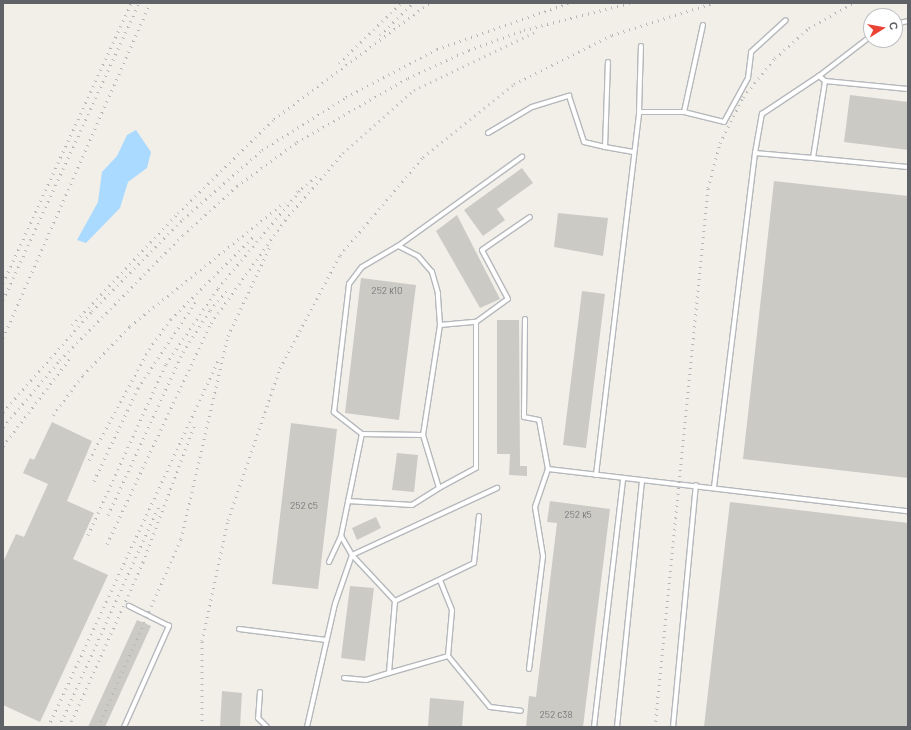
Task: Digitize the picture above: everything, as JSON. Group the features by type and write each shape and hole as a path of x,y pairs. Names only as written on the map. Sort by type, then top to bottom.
{"lane":[{"path":"639,112 684,112 724,122 748,78 751,52 786,20"},
{"path":"684,112 703,25"},
{"path":"714,487 755,153 762,114 819,76 863,42"},
{"path":"596,475 639,112 641,46"},
{"path":"605,147 608,62"},
{"path":"819,76 825,81 908,89"},
{"path":"813,158 825,81"},
{"path":"488,133 532,106 569,96 584,142 634,152"},
{"path":"755,153 908,167"},
{"path":"422,435 362,434 334,412 349,284 362,267 398,246 522,157"},
{"path":"440,325 476,322 508,299 482,250 530,217"},
{"path":"398,246 418,256 432,272 438,293 440,325 422,435 439,488"},
{"path":"525,319 524,417 540,420 548,469 535,507 543,556 529,669"},
{"path":"348,501 412,505 439,488 476,468 476,322"},
{"path":"329,562 341,536 362,434"},
{"path":"548,469 623,479 714,487 908,512"},
{"path":"594,727 623,479"},
{"path":"617,727 642,481"},
{"path":"673,727 696,485"},
{"path":"307,727 326,640 352,555 497,488"},
{"path":"395,601 474,563 479,516"},
{"path":"341,536 352,555 395,601 389,673"},
{"path":"440,580 452,610 448,656 490,707 521,711"},
{"path":"124,727 168,626 129,606"},
{"path":"239,629 326,640"},
{"path":"344,678 366,680 448,656"},
{"path":"260,692 258,718 267,727"}],"water":[{"path":"136,130 151,152 147,168 128,182 120,208 86,243 77,240 98,202 102,172 117,156 127,135"}],"building":[{"path":"850,95 908,102 908,150 844,142"},
{"path":"522,168 533,183 497,209 505,220 483,236 464,210"},
{"path":"774,181 908,196 908,478 743,459"},
{"path":"558,213 608,218 603,256 554,247"},
{"path":"457,215 500,299 480,308 436,231"},
{"path":"361,278 416,285 399,420 345,413"},
{"path":"582,291 605,294 586,448 563,445"},
{"path":"497,320 519,320 520,466 527,466 527,476 509,475 510,454 497,454"},
{"path":"52,422 92,441 67,501 94,513 73,559 108,575 40,722 3,705 3,562 16,534 24,537 48,484 23,473 30,458 34,460"},
{"path":"291,423 337,429 318,589 272,584"},
{"path":"397,453 418,455 414,492 392,490"},
{"path":"550,501 610,509 583,727 526,727 529,696 536,697 557,523 547,522"},
{"path":"730,502 908,523 908,727 704,727"},
{"path":"376,517 381,528 357,540 352,528"},
{"path":"350,586 374,588 365,661 341,658"},
{"path":"137,620 151,626 105,727 88,727"},
{"path":"222,691 242,693 240,727 220,727"},
{"path":"430,698 464,701 462,727 428,727"}],"railway":[{"path":"3,283 131,3"},
{"path":"3,300 139,3"},
{"path":"3,338 150,3"},
{"path":"339,63 401,3"},
{"path":"380,35 413,3"},
{"path":"72,325 178,213 274,119 429,3"},
{"path":"3,412 92,311 183,219 262,150 346,97 437,49 568,3"},
{"path":"3,427 60,360 183,235 237,186 297,142 408,78 469,50 524,30 630,3"},
{"path":"202,727 202,641 228,520 280,368 340,255 423,157 514,84 612,35 713,3"},
{"path":"655,727 708,188 720,143 743,97 775,58 809,28 853,3"},
{"path":"107,544 211,323 285,220 343,153 414,90 535,32"},
{"path":"297,192 319,174"},
{"path":"88,535 166,364 218,288 301,189"},
{"path":"53,415 83,375 130,326 285,202"},
{"path":"89,460 149,349 171,319 256,234"},
{"path":"98,727 181,539 228,336 271,244"},
{"path":"108,515 183,352 210,310 229,288"},
{"path":"94,481 138,388 197,300"},
{"path":"3,446 71,357"},
{"path":"48,727 218,361"},
{"path":"69,727 143,562 194,426"},
{"path":"59,727 159,506"}]}
